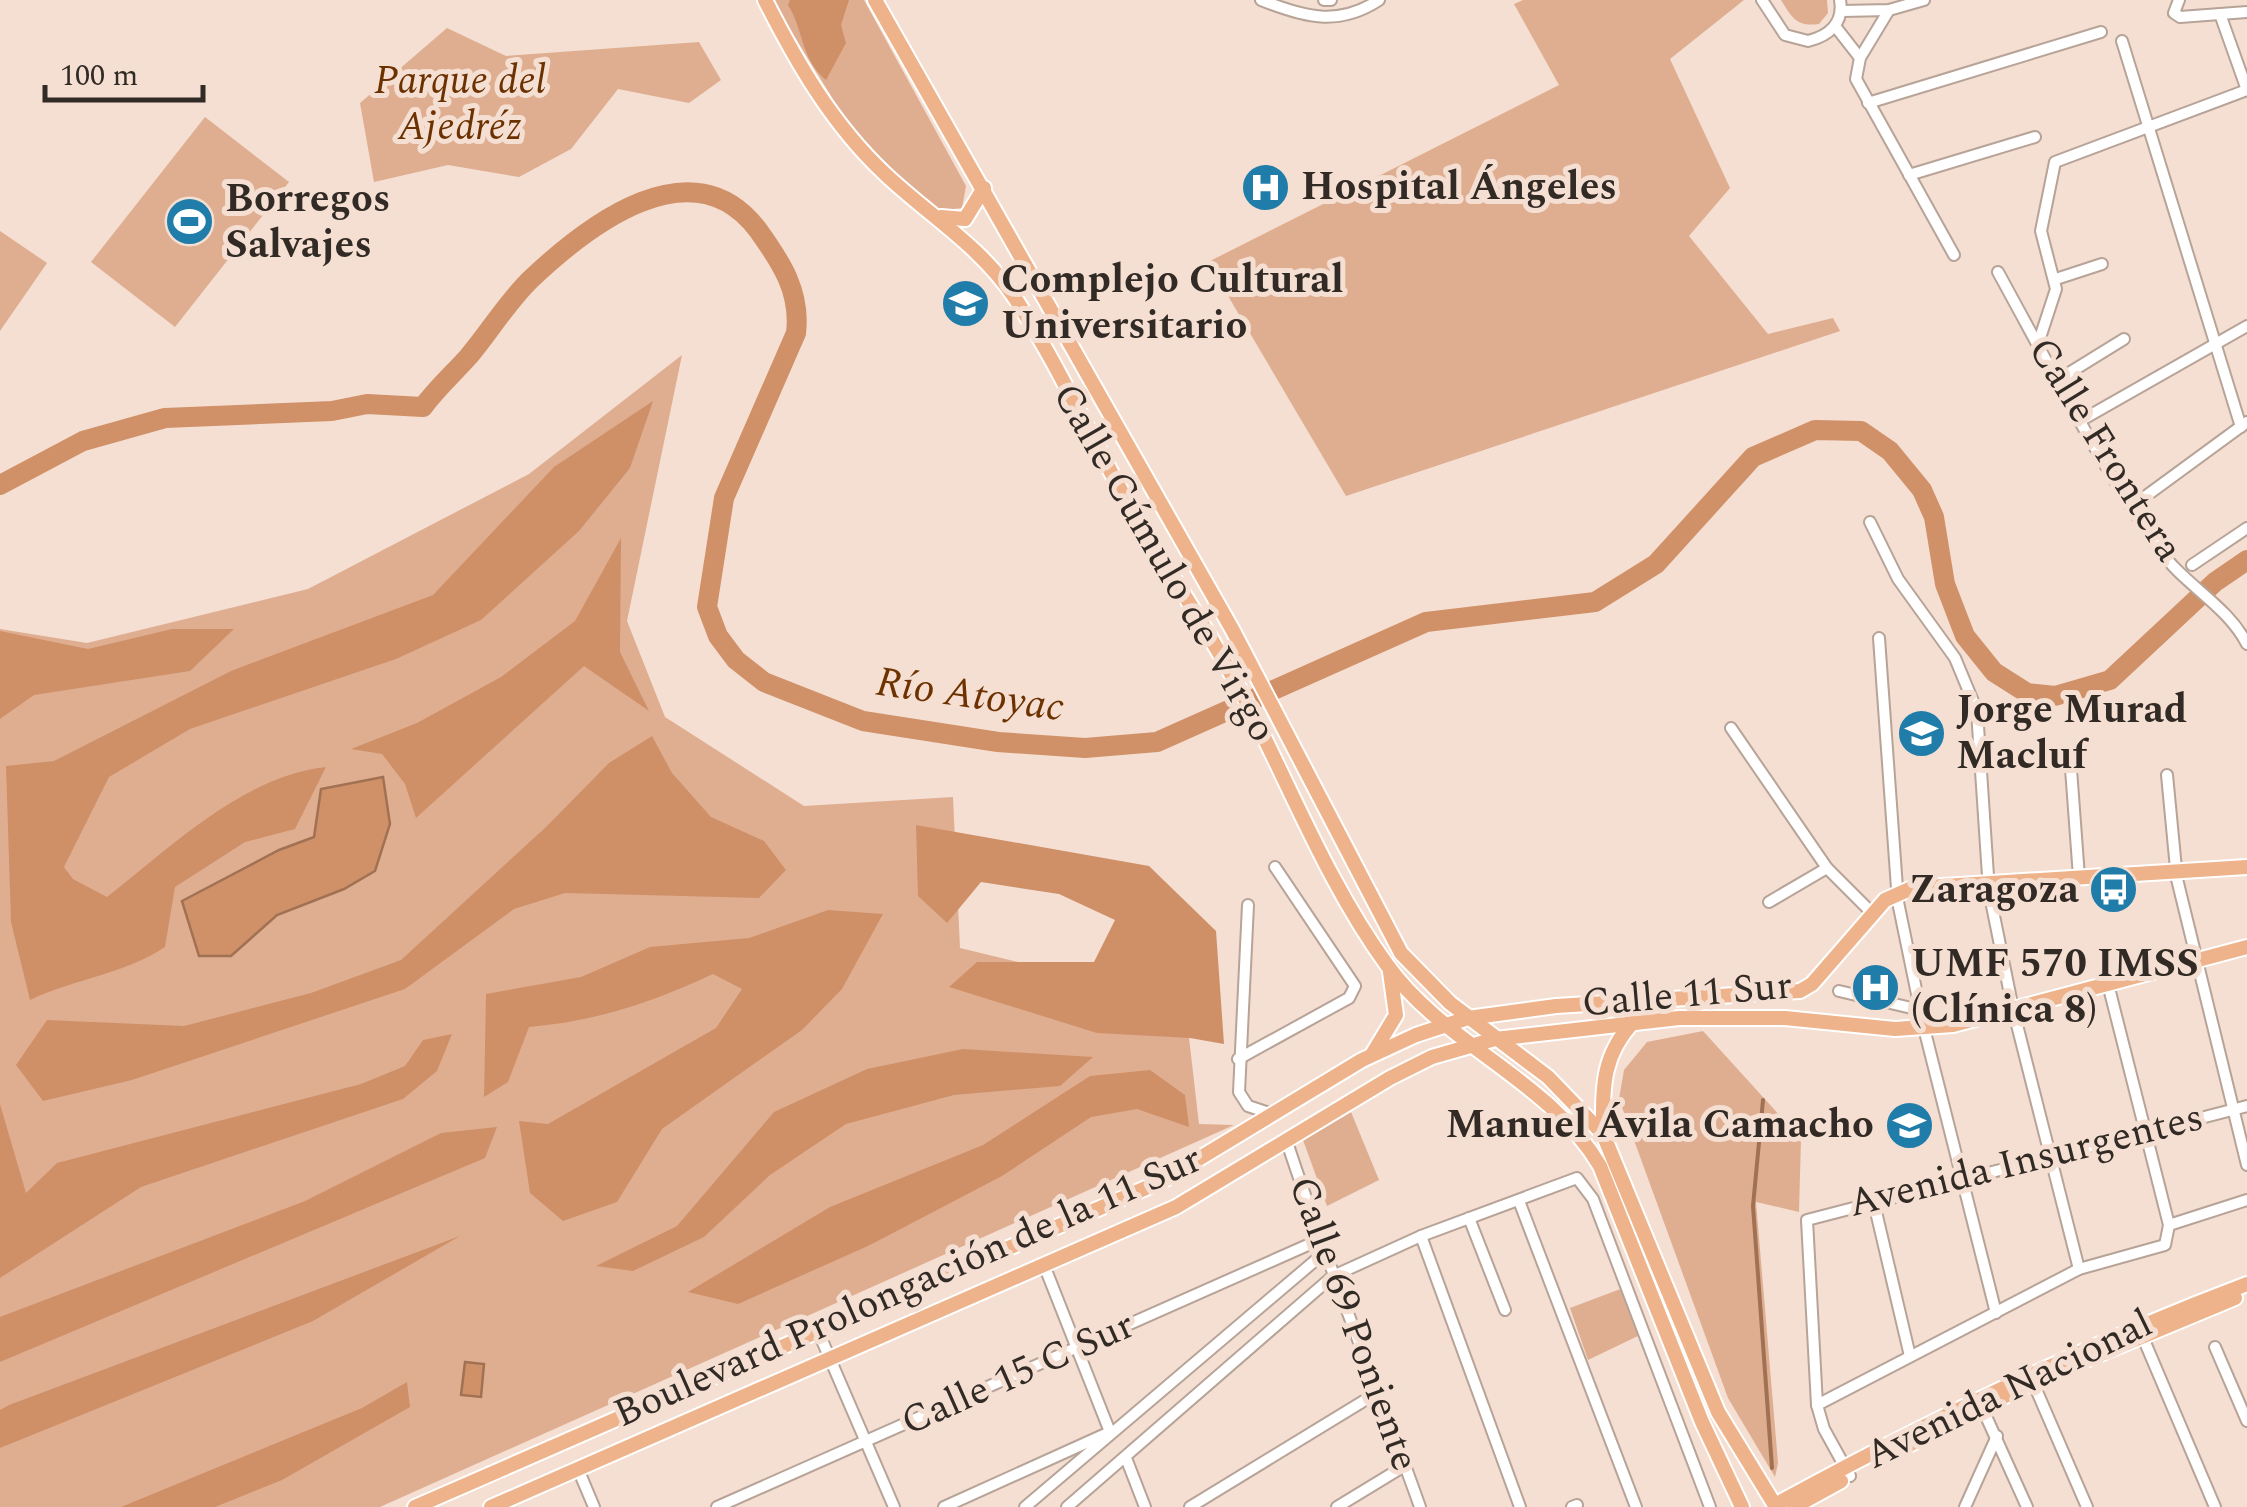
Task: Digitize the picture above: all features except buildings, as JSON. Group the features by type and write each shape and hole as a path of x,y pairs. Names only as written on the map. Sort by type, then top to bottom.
{"main road":[{"name":"Calle Cúmulo de Virgo","path":"764,0 837,124 922,207 994,269 1043,347 1130,507 1214,638 1355,916 1388,967 1446,1024 1536,1092 1593,1154 1702,1422 1742,1507"},
{"name":"Calle Cúmulo de Virgo","path":"875,0 1232,629 1401,953 1468,1018 1548,1078 1603,1134"},
{"path":"922,207 944,218 965,218 984,188"},
{"path":"1043,347 1069,378 1086,373"},
{"path":"1898,897 1988,883 2247,867"},
{"name":"Calle 11 Sur","path":"1446,1024 1556,1006 1800,990 1812,984 1872,913 1898,897"},
{"name":"Calle 11 Sur","path":"1472,1045 1563,1028 1633,1022 1785,1018 1924,1028 2013,1009 2247,947"},
{"path":"1374,1054 1396,1014 1397,1000 1388,967"},
{"path":"1556,1006 1563,1028"},
{"path":"1633,1022 1614,1044 1605,1065 1603,1134 1718,1412 1775,1506"},
{"name":"Boulevard Prolongación de la 11 Sur","path":"415,1507 1162,1181 1374,1054 1446,1024"},
{"name":"Boulevard Prolongación de la 11 Sur","path":"491,1507 1176,1208 1390,1078 1472,1045"},
{"name":"Avenida Nacional","path":"1775,1506 2031,1377 2247,1284"},
{"name":"Avenida Nacional","path":"2140,1330 2247,1294"},
{"name":"Avenida Nacional","path":"1794,1507 1847,1472"}],"street":[{"path":"1261,0 1314,18 1338,19 1378,0"},
{"path":"1762,0 1780,30 1793,39 1821,38 1836,26 1841,5 1889,10 1924,0"},
{"path":"2180,0 2174,13 2180,17 2247,12"},
{"path":"1889,10 1860,58 1856,79 1954,256"},
{"path":"2038,344 2056,279 2041,231 2056,162 2247,90 2220,14"},
{"path":"1836,26 1860,58"},
{"path":"1868,103 2100,32"},
{"path":"2122,41 2146,127 2244,425 2131,507"},
{"path":"1909,175 2035,137"},
{"path":"2056,279 2102,264"},
{"name":"Calle Frontera","path":"1998,272 2056,381 2162,554 2227,616 2247,644"},
{"path":"2080,421 2247,326"},
{"path":"2056,381 2124,339"},
{"path":"1870,522 1898,579 1968,681 1977,711 1988,883 2013,1009 2079,1269"},
{"path":"2192,565 2247,528"},
{"path":"1880,638 1898,897 1924,1028 1996,1312"},
{"path":"1731,728 1827,868 1872,913"},
{"path":"2071,769 2079,877"},
{"path":"2167,775 2176,872 2247,1165"},
{"path":"1238,1059 1349,998 1355,986 1274,867"},
{"path":"1769,902 1827,868"},
{"path":"1248,905 1238,1059 1242,1098 1248,1106 1272,1114"},
{"path":"1847,1472 1824,1429 1818,1405 2079,1269 2165,1245 2169,1224 2108,984"},
{"path":"1839,990 1920,1010"},
{"name":"Avenida Insurgentes","path":"1818,1405 1806,1220 1873,1199 2247,1106"},
{"name":"Calle 69 Poniente","path":"1287,1142 1324,1254 1380,1391 1420,1507"},
{"path":"1067,1507 1333,1276 1420,1236 1577,1178 1594,1199 1710,1507"},
{"path":"1873,1199 1910,1356"},
{"path":"2169,1224 2247,1200"},
{"path":"1519,1201 1636,1507"},
{"path":"1469,1218 1505,1310"},
{"path":"1420,1236 1520,1507"},
{"name":"Calle 15 C Sur","path":"718,1507 1319,1240"},
{"path":"1024,1507 1324,1254"},
{"path":"1044,1265 1110,1432"},
{"path":"2140,1330 2215,1507"},
{"path":"818,1332 894,1507"},
{"path":"2215,1347 2247,1421"},
{"path":"2031,1377 2087,1507"},
{"path":"1190,1507 1380,1391"},
{"path":"1979,1402 1998,1436 2027,1507"},
{"path":"944,1507 1110,1432"},
{"path":"1964,1507 1998,1436"},
{"path":"1126,1458 1145,1507"},
{"path":"1338,1507 1406,1465"},
{"path":"578,1469 594,1507"}],"green space":[{"path":"772,0 864,0 966,186 962,208 937,211 855,135"},
{"path":"1523,0 1744,0 1670,59 1730,188 1689,236 1768,334 1833,318 1840,331 1346,496 1208,262 1559,85 1514,4"},
{"path":"1781,0 1827,0 1828,13 1819,24 1805,24 1792,16"},
{"name":"Parque del Ajedréz","path":"447,28 506,56 699,42 721,80 689,103 618,89 571,149 519,177 448,165 374,182 360,103"},
{"name":"Borregos Salvajes","path":"205,117 289,182 175,327 91,262"},
{"path":"0,231 47,263 0,331"},
{"path":"682,355 627,621 665,717 804,806 953,797 960,948 1096,981 1186,1012 1199,1124 1234,1125 380,1507 0,1507 0,629 87,643 308,589 529,474"},
{"path":"1703,1031 1801,1139 1799,1212 1756,1202 1778,1463 1775,1477 1728,1398 1619,1099 1624,1070 1647,1042"},
{"path":"1351,1112 1379,1180 1327,1206 1303,1140"},
{"path":"1623,1288 1640,1335 1588,1360 1570,1308"}],"shaded area":[{"path":"790,0 849,0 841,25 846,43 826,80 807,54 788,5"},
{"path":"653,401 630,468 579,531 481,620 396,659 190,729 109,777 64,867 73,879 107,897 237,799 295,773 326,767 295,829 245,842 175,887 165,947 132,964 30,1000 11,922 6,766 54,761 231,671 433,595 554,467"},
{"path":"621,538 620,652 649,711 584,666 416,818 405,784 382,754 351,749 417,723 501,677 575,621"},
{"path":"172,629 234,629 190,671 34,695 0,719 0,631 88,649"},
{"path":"652,736 672,773 711,817 764,841 786,870 759,898 565,893 514,909 405,989 132,1080 43,1101 16,1065 47,1020 184,1026 311,993 401,960 546,827 609,763"},
{"path":"383,777 390,824 375,871 344,889 277,915 231,956 199,956 182,901 279,850 314,837 321,789"},
{"path":"916,825 1149,866 1216,931 1224,1044 1190,1038 1097,1033 949,987 977,962 1094,962 1115,920 1059,894 981,882 947,923 918,896"},
{"path":"828,910 883,914 842,989 802,1030 662,1129 617,1202 563,1221 530,1193 519,1121 548,1124 716,1028 742,989 713,974 623,1009 529,1027 508,1082 484,1097 486,994 581,977 650,947 749,938"},
{"path":"452,1034 437,1071 403,1099 141,1187 0,1278 0,1104 26,1193 57,1163 361,1084 405,1066 423,1040"},
{"path":"963,1049 1093,1057 1060,1086 954,1095 846,1124 770,1175 704,1237 633,1271 596,1266 677,1226 774,1112 867,1069"},
{"path":"1150,1070 1185,1095 1189,1127 1137,1109 1091,1117 1002,1176 870,1245 738,1304 688,1292 830,1207 983,1145 1090,1076"},
{"path":"497,1127 485,1158 0,1362 0,1317 305,1201 441,1133"},
{"path":"460,1236 313,1321 0,1448 0,1410 9,1405"},
{"path":"465,1362 484,1364 481,1397 461,1395"},
{"path":"407,1382 410,1407 282,1480 215,1507 121,1507 362,1408"}],"waterway":[{"name":"Río Atoyac","path":"0,485 83,441 165,418 332,411 367,404 423,407 523,288 581,237 641,202 672,193 703,194 732,205 758,230 788,278 797,318 796,333 724,498 707,607 718,636 736,660 764,682 863,721 998,742 1085,748 1157,742 1426,622 1595,602 1656,564 1753,457 1815,430 1861,431 1890,451 1922,490 1934,517 1945,584 1965,636 1994,672 2027,693 2055,696 2110,680 2215,582 2247,560"},
{"path":"1763,1100 1753,1206 1772,1468"}],"place":[{"name":"Hospital Ángeles","path":"1266,187"},
{"name":"Borregos Salvajes","path":"190,222"},
{"name":"Complejo Cultural Universitario","path":"966,303"},
{"name":"Jorge Murad Macluf","path":"1921,733"},
{"name":"Zaragoza","path":"2114,890"},
{"name":"UMF 570 IMSS (Clínica 8)","path":"1876,987"},
{"name":"Manuel Ávila Camacho","path":"1909,1125"}]}
